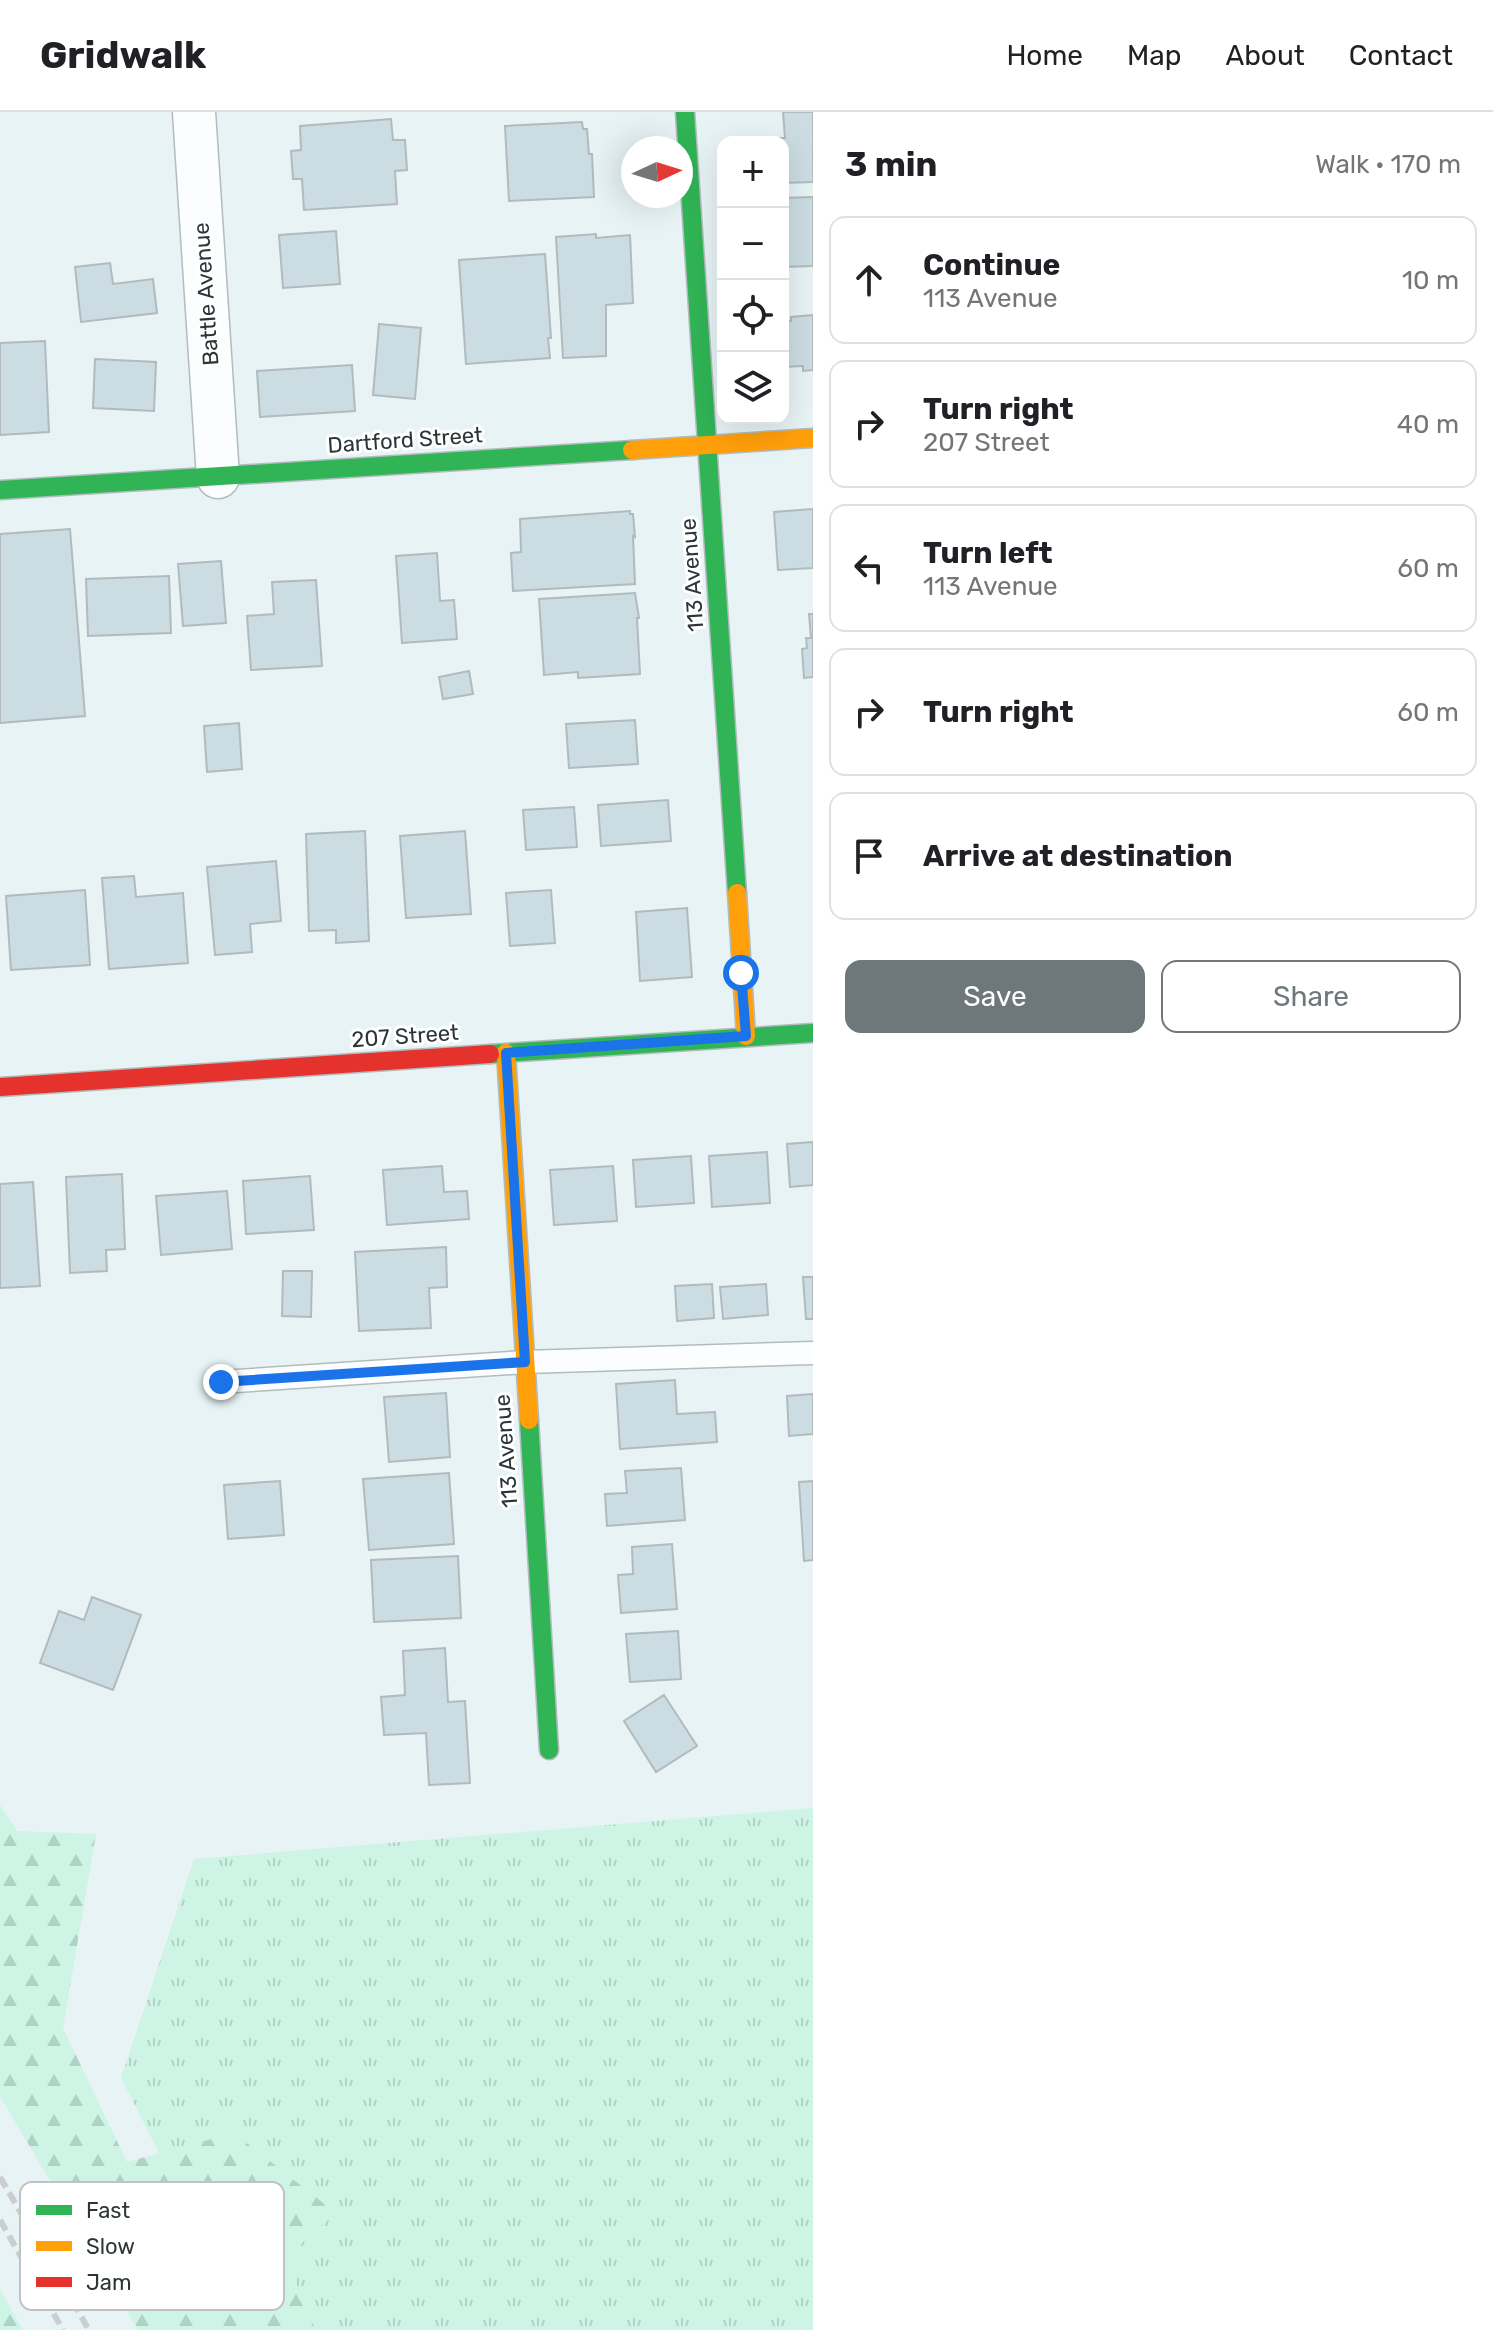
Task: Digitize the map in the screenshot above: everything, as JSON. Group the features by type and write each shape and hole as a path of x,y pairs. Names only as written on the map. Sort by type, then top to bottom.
{"street":[{"name":"Battle Avenue","path":"194,112 218,477"},
{"name":"113 Avenue","path":"685,112 746,1036"},
{"name":"Dartford Street","path":"0,490 813,438"},
{"name":"207 Street","path":"0,1087 813,1033"},
{"name":"113 Avenue","path":"506,1053 549,1750"}],"lane":[{"path":"221,1382 525,1362 813,1353"}],"green space":[{"path":"0,1805 17,1831 96,1834 63,2028 127,2162 234,2133 336,2213 284,2259 284,2182 51,2182 0,2096"},
{"path":"813,1808 813,2330 249,2330 239,2310 284,2310 284,2182 174,2182 121,2078 194,1859"},
{"path":"284,2259 316,2330 138,2330 126,2310 284,2310"},
{"path":"0,2290 23,2330 0,2330"}],"building":[{"path":"783,112 813,112 813,182 789,183 789,136 785,136"},
{"path":"391,119 393,140 405,140 407,170 395,171 397,204 304,210 302,179 293,179 291,151 301,150 300,126"},
{"path":"582,122 583,129 587,129 589,154 592,154 594,197 509,201 505,126"},
{"path":"813,197 813,266 789,267 789,198"},
{"path":"336,231 340,284 283,288 279,235"},
{"path":"596,234 596,238 630,235 633,303 606,305 606,356 563,358 556,237"},
{"path":"545,254 550,358 466,364 459,260"},
{"path":"110,263 113,284 153,279 157,313 81,322 75,267"},
{"path":"813,315 813,370 803,371 803,366 789,367 791,317"},
{"path":"379,324 421,328 415,399 373,395"},
{"path":"45,341 49,432 0,435 0,343"},
{"path":"95,359 156,362 154,411 93,408"},
{"path":"352,365 355,411 260,417 257,371"},
{"path":"813,509 813,568 778,570 774,512"},
{"path":"630,511 635,537 635,584 513,591 511,553 521,552 520,519"},
{"path":"70,529 85,716 0,723 0,534"},
{"path":"437,553 440,601 454,600 457,639 402,643 396,556"},
{"path":"221,561 226,623 183,626 178,564"},
{"path":"169,576 171,633 88,636 86,579"},
{"path":"316,580 322,666 251,670 247,616 274,614 272,582"},
{"path":"635,593 639,618 640,674 578,678 578,672 544,675 539,599"},
{"path":"809,614 813,614 813,677 804,678 802,649 807,648 806,638 811,638"},
{"path":"469,671 473,694 443,699 439,677"},
{"path":"635,720 638,764 569,768 566,724"},
{"path":"239,723 242,769 207,772 204,726"},
{"path":"668,800 671,841 601,846 598,805"},
{"path":"574,807 577,847 526,850 523,810"},
{"path":"365,831 369,941 336,943 336,930 309,931 306,834"},
{"path":"465,831 471,914 406,918 400,836"},
{"path":"276,861 281,921 250,924 252,952 215,955 207,867"},
{"path":"134,876 136,897 183,893 188,963 109,969 102,878"},
{"path":"85,890 90,965 11,970 6,896"},
{"path":"551,890 555,943 510,946 506,893"},
{"path":"687,908 692,977 640,981 636,912"},
{"path":"813,1142 813,1185 790,1187 787,1144"},
{"path":"767,1152 770,1203 712,1207 709,1156"},
{"path":"691,1156 694,1203 636,1207 633,1160"},
{"path":"442,1166 444,1192 467,1191 469,1219 387,1225 383,1170"},
{"path":"613,1166 617,1221 554,1225 550,1170"},
{"path":"122,1174 125,1249 106,1250 107,1271 70,1273 66,1177"},
{"path":"310,1176 314,1230 246,1234 243,1181"},
{"path":"33,1182 40,1286 0,1288 0,1184"},
{"path":"227,1191 232,1249 161,1255 156,1196"},
{"path":"446,1247 447,1287 429,1288 431,1328 359,1331 355,1252"},
{"path":"283,1271 312,1271 311,1317 282,1316"},
{"path":"803,1277 813,1277 813,1319 806,1319"},
{"path":"712,1284 714,1318 677,1321 675,1286"},
{"path":"766,1284 768,1315 723,1319 720,1287"},
{"path":"675,1380 677,1414 715,1412 717,1442 620,1449 616,1384"},
{"path":"446,1393 450,1457 389,1462 384,1397"},
{"path":"813,1394 813,1434 789,1436 787,1396"},
{"path":"681,1468 685,1520 607,1526 605,1494 627,1493 625,1471"},
{"path":"449,1473 454,1544 369,1550 363,1479"},
{"path":"280,1481 284,1535 228,1539 224,1485"},
{"path":"813,1481 813,1560 804,1561 799,1482"},
{"path":"672,1544 677,1609 621,1613 618,1575 633,1574 632,1547"},
{"path":"458,1556 461,1618 374,1622 371,1560"},
{"path":"92,1597 141,1615 113,1690 40,1663 59,1611 84,1620"},
{"path":"678,1631 681,1679 630,1682 626,1634"},
{"path":"445,1648 448,1702 465,1701 470,1783 429,1785 426,1733 384,1735 381,1697 405,1695 403,1651"},
{"path":"664,1695 697,1746 656,1772 624,1721"}],"railway":[{"path":"0,2177 20,2211"},
{"path":"0,2220 20,2255"},
{"path":"52,2310 63,2330"},
{"path":"77,2310 89,2330"}],"traffic: fast":[{"path":"685,112 737,893"},
{"path":"0,490 632,450"},
{"path":"490,1054 813,1033"},
{"path":"529,1420 549,1750"}],"traffic: slow":[{"path":"632,450 813,438"},
{"path":"737,893 746,1036"},
{"path":"506,1053 529,1420"}],"traffic: jam":[{"path":"0,1087 490,1054"}],"route":[{"path":"221,1382 525,1362 506,1053 746,1036 741,973"}]}
